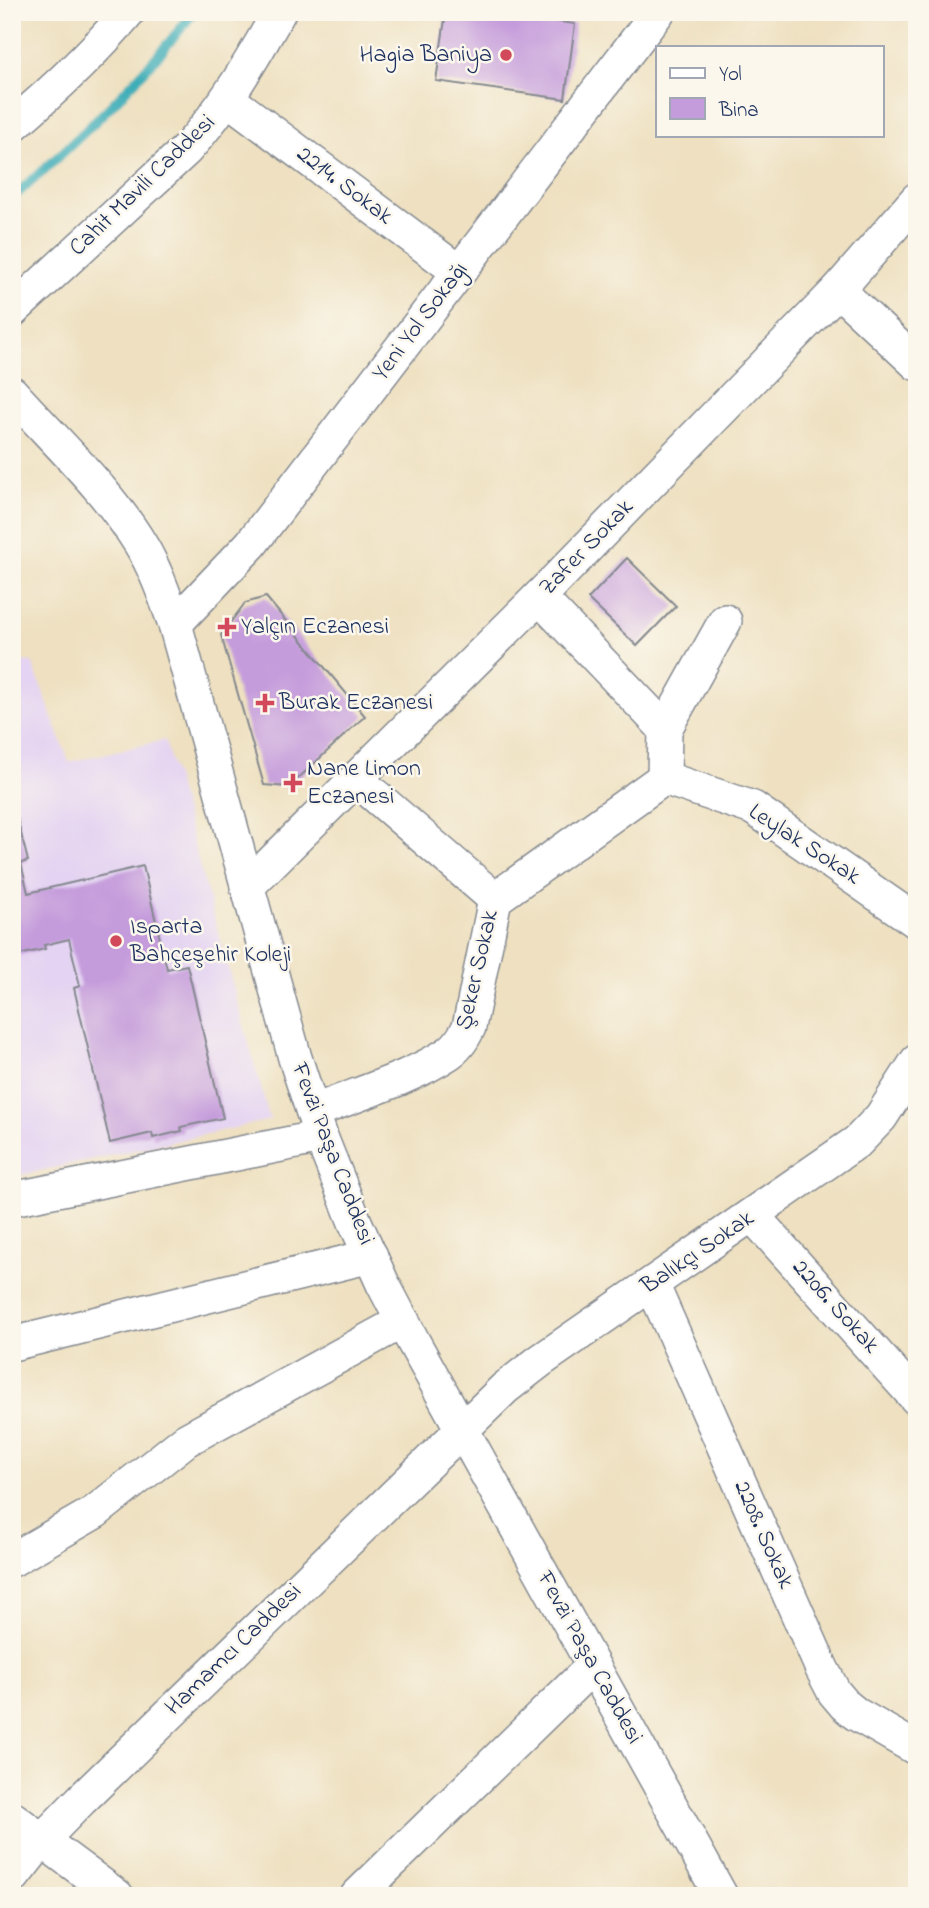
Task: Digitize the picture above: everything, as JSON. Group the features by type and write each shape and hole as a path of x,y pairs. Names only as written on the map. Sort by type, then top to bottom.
{"street":[{"path":"12,126 75,70 128,12"},
{"name":"Cahit Mavili Caddesi","path":"12,311 186,150 228,99 279,12"},
{"name":"Yeni Yol Sokağı","path":"175,624 234,565 251,544 658,12"},
{"name":"2214. Sokak","path":"228,99 459,272"},
{"name":"Zafer Sokak","path":"247,887 539,597 838,290 917,199"},
{"path":"838,290 917,364"},
{"name":"Fevzi Paşa Caddesi","path":"12,393 122,516 142,546 157,576 175,624 295,1058 317,1124 371,1256 461,1429 721,1896"},
{"path":"539,597 665,729"},
{"path":"664,778 665,729 725,621"},
{"name":"Şeker Sokak","path":"12,1199 317,1124 450,1052 464,1039 469,1027 495,899 664,778"},
{"name":"Leylak Sokak","path":"664,778 753,808 917,922"},
{"path":"356,779 495,899"},
{"name":"Balıkçı Sokak","path":"461,1429 505,1388 540,1361 858,1141 881,1117 916,1065"},
{"name":"2206. Sokak","path":"752,1215 917,1399"},
{"path":"12,1344 371,1256"},
{"name":"2208. Sokak","path":"652,1284 816,1657 834,1692 856,1714 917,1749"},
{"path":"12,1560 95,1512 187,1440 403,1321"},
{"name":"Hamamcı Caddesi","path":"12,1878 42,1840 461,1429"},
{"path":"357,1896 593,1665"},
{"path":"12,1818 117,1896"}],"shaded area":[{"name":"Isparta Bahçeşehir Koleji","path":"12,660 32,662 69,762 165,740 270,1120 12,1177"}],"building":[{"path":"446,12 489,12 575,24 565,99 436,81"},
{"path":"627,558 676,606 637,646 588,599"},
{"path":"266,597 365,716 289,787 264,785 221,635 245,603"},
{"path":"12,798 28,861 21,863 28,893 143,866 167,969 187,965 223,1118 181,1127 182,1131 153,1138 152,1133 110,1143 74,988 80,986 69,939 44,945 45,949 15,956 12,952"}],"waterway":[{"path":"12,198 108,110 194,12"}],"place":[{"name":"Hagia Baniya","path":"506,55"},
{"name":"Yalçın Eczanesi","path":"227,627"},
{"name":"Burak Eczanesi","path":"265,703"},
{"name":"Nane Limon Eczanesi","path":"293,783"},
{"name":"Isparta Bahçeşehir Koleji","path":"116,941"}]}
